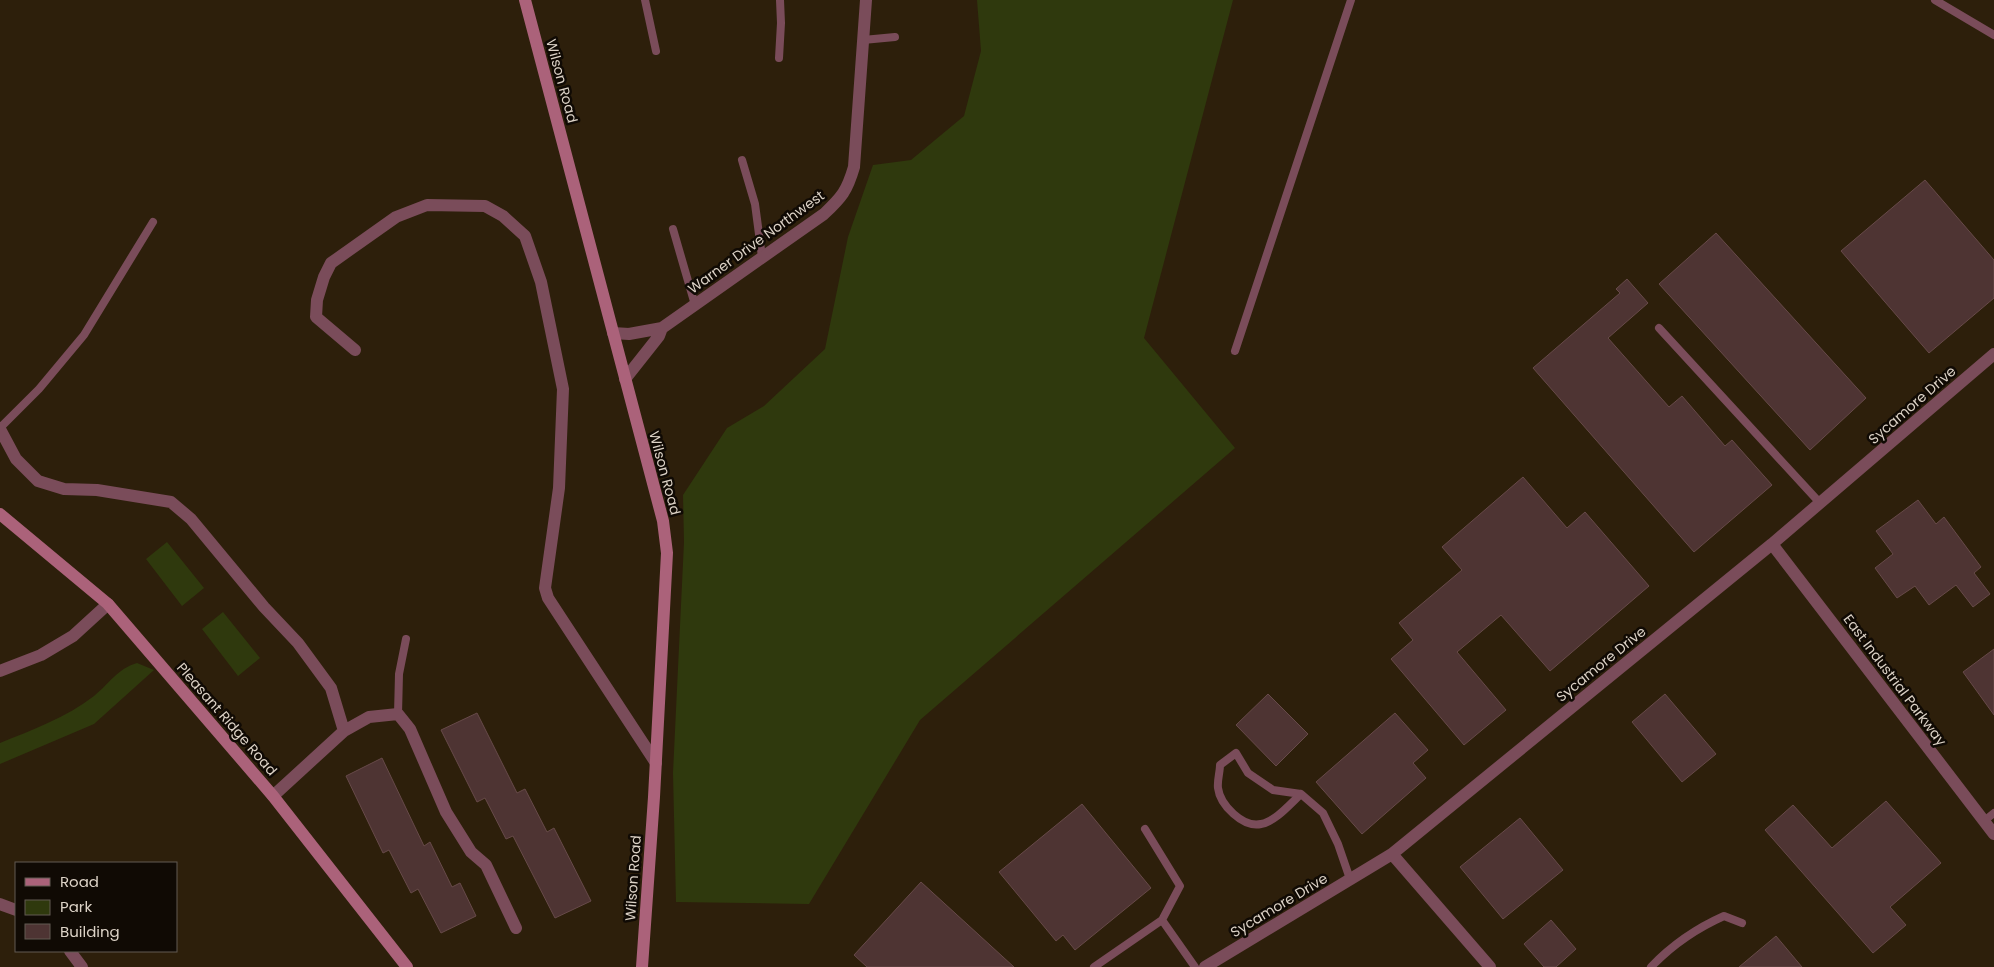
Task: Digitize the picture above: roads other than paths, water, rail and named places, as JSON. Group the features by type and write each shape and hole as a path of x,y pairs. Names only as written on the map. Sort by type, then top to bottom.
{"street":[{"name":"Wilson Road","path":"525,0 663,521 667,553 656,763 642,967"},
{"name":"Warner Drive Northwest","path":"613,333 630,334 662,328 824,214 846,190 854,167 866,0"},
{"path":"355,350 316,318 317,300 321,285 331,264 396,216 427,205 485,206 503,216 525,236 541,282 563,389 559,488 545,588 548,598 656,763"},
{"path":"625,379 659,336 662,328"},
{"name":"Sycamore Drive","path":"1205,967 1392,854 1772,544 1994,354"},
{"path":"0,428 16,459 38,481 64,489 97,490 170,502 191,519 264,607 298,643 331,688 344,731"},
{"name":"Pleasant Ridge Road","path":"0,514 108,604 272,796 407,967"},
{"name":"East Industrial Parkway","path":"1772,544 1994,834"},
{"path":"0,671 41,655 73,636 108,604"},
{"path":"272,796 344,731 369,717 398,714 410,729 446,812 471,852 486,865 516,928"},
{"path":"1392,854 1490,967"},
{"path":"0,904 15,910"},
{"path":"71,952 82,967"}],"lane":[{"path":"644,0 656,51"},
{"path":"779,58 780,0"},
{"path":"1234,351 1351,0"},
{"path":"1935,0 1994,35"},
{"path":"863,40 895,37"},
{"path":"742,160 755,204 762,257"},
{"path":"0,428 39,389 84,335 153,222"},
{"path":"673,229 695,305"},
{"path":"1659,328 1820,503"},
{"path":"398,714 399,674 406,639"},
{"path":"1301,794 1281,813 1261,824 1244,821 1225,806 1218,788 1220,765 1236,753 1248,773 1273,790 1301,794 1323,813 1338,844 1350,879"},
{"path":"1984,821 1994,813"},
{"path":"1094,967 1162,920 1180,886 1145,829"},
{"path":"1651,967 1700,927 1724,916 1742,924"},
{"path":"1162,920 1195,967"}]}
